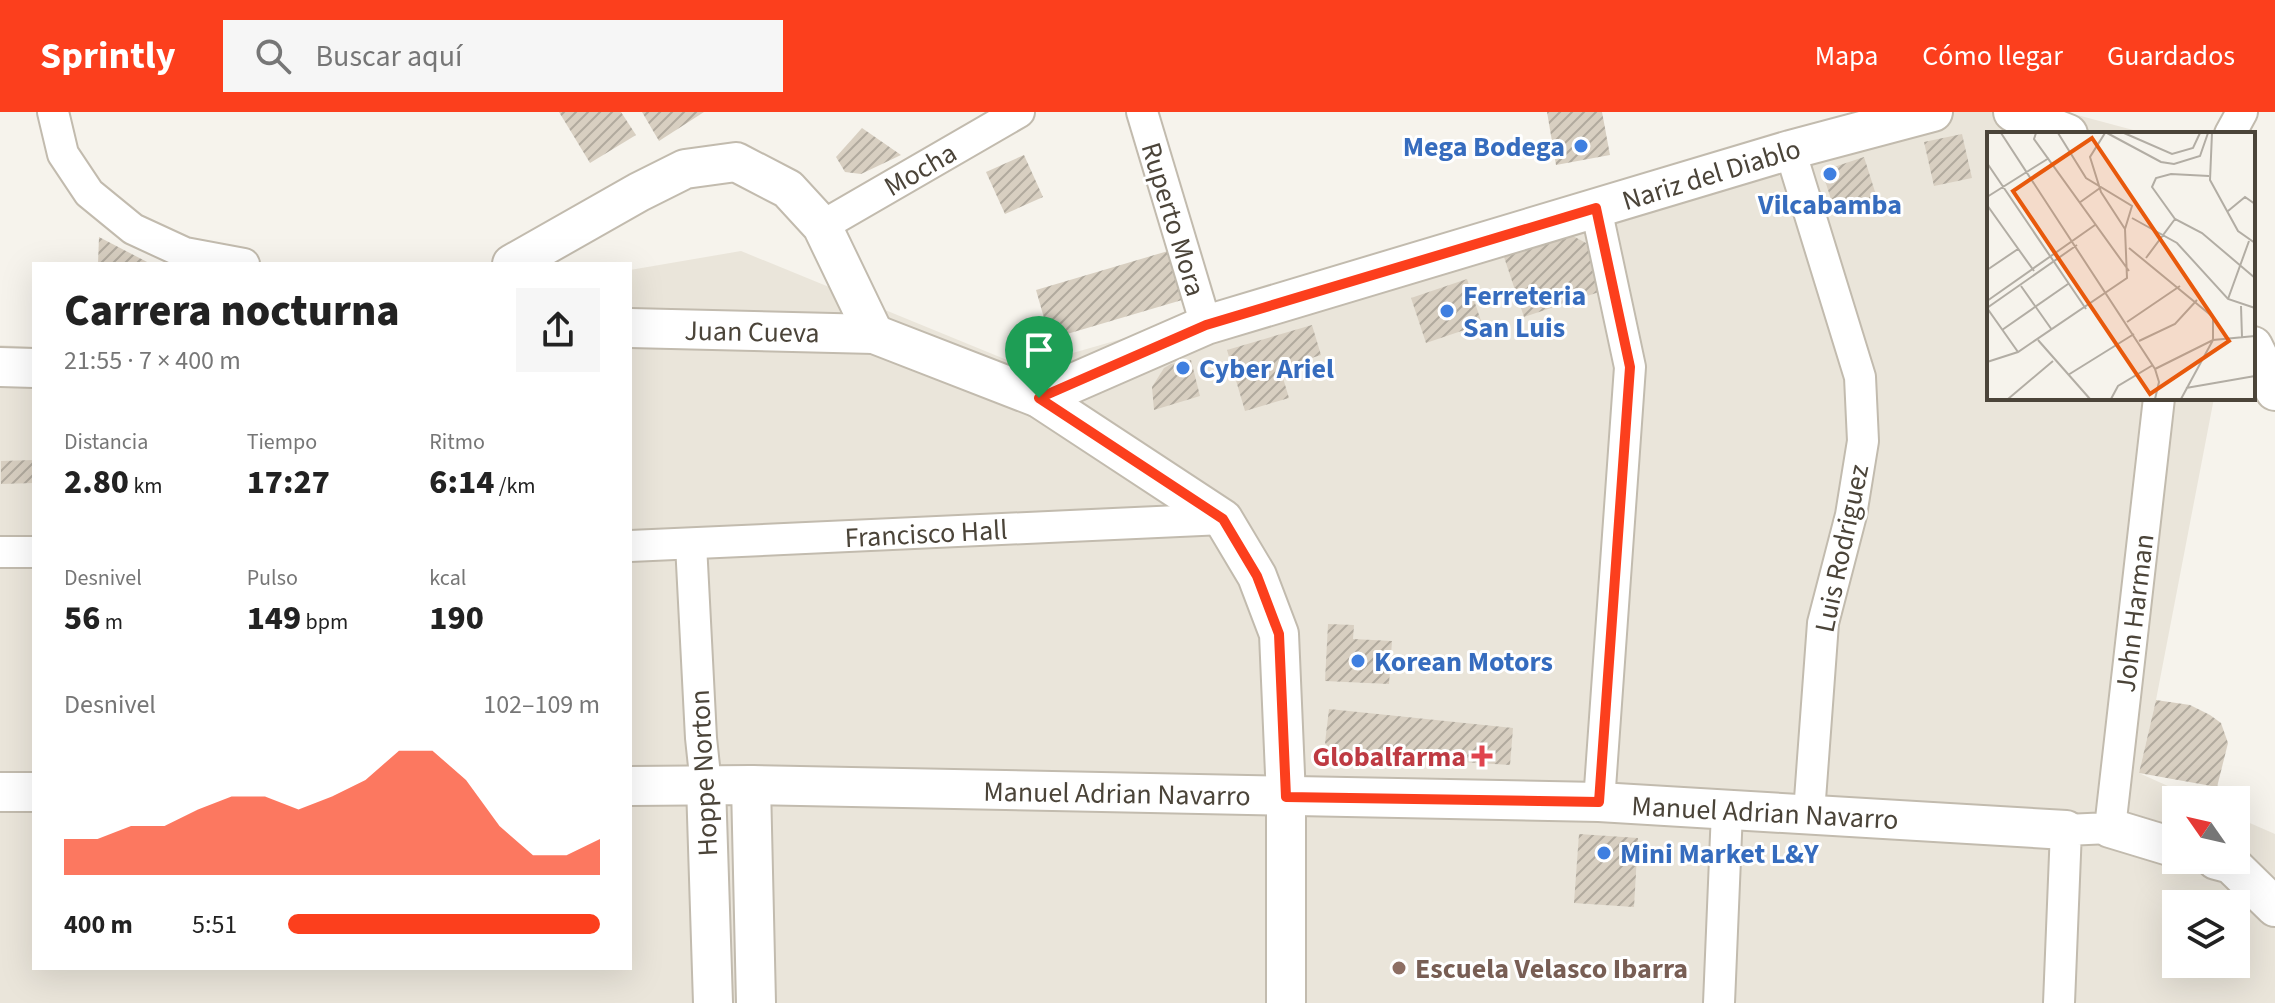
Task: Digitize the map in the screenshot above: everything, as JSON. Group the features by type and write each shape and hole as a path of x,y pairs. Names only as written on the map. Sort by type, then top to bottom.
{"street":[{"path":"53,112 63,154 89,193 133,229 185,253 233,262"},
{"name":"Mocha","path":"822,226 1019,112"},
{"name":"Ruperto Mora","path":"1142,112 1206,325"},
{"name":"Nariz del Diablo","path":"1039,398 1206,325 1790,150 1933,112"},
{"path":"2013,112 2063,132"},
{"path":"2231,132 2242,112"},
{"name":"Luis Rodriguez","path":"1790,150 1860,377 1863,441 1851,515 1823,623 1809,813"},
{"name":"Juan Cueva","path":"516,262 685,169 736,162 788,189 822,226 874,334"},
{"path":"1596,208 1630,367 1599,802"},
{"name":"Juan Cueva","path":"632,328 874,334 1039,398 1223,519"},
{"path":"2255,350 2275,391"},
{"path":"0,367 32,368"},
{"name":"John Harman","path":"2110,828 2159,400"},
{"path":"1223,519 1257,576 1279,634 1286,797 1286,1003"},
{"name":"Francisco Hall","path":"632,546 1223,519"},
{"name":"Hoppe Norton","path":"691,544 706,785 713,1003"},
{"path":"0,552 32,552"},
{"name":"Manuel Adrian Navarro","path":"632,786 751,785 1599,802 2066,830 2110,828 2162,844"},
{"name":"Hoppe Norton","path":"751,785 756,1003"},
{"path":"0,792 32,792"},
{"path":"1719,1003 1727,811"},
{"path":"2059,1003 2066,830"},
{"path":"2241,874 2275,907"}],"shaded area":[{"path":"1911,112 2066,112 2141,132 1987,132 1987,400 2214,400 2139,773 2168,786 2162,786 2162,874 2250,874 2250,823 2275,834 2275,1003 0,1003 0,345 32,347 32,970 632,970 632,270 741,251 1024,367"}],"building":[{"path":"559,112 621,112 636,135 590,163"},
{"path":"642,112 704,112 659,141"},
{"path":"1547,112 1602,112 1610,155 1556,165"},
{"path":"862,128 901,155 861,174 845,172 836,157"},
{"path":"1962,134 1972,178 1934,186 1924,142"},
{"path":"1024,155 1043,197 1005,214 986,172"},
{"path":"1864,157 1877,198 1835,212 1822,171"},
{"path":"1571,235 1586,243 1602,291 1524,317 1504,257"},
{"path":"99,237 147,262 98,262"},
{"path":"1168,251 1182,300 1050,339 1036,290"},
{"name":"Ferreteria San Luis","path":"1467,279 1482,324 1426,343 1411,298"},
{"path":"1312,325 1321,355 1280,368 1289,398 1245,411 1227,350"},
{"path":"1191,360 1200,396 1154,410 1152,387 1164,368"},
{"path":"32,460 32,483 1,484 1,461"},
{"name":"Korean Motors","path":"1328,624 1354,625 1353,639 1392,641 1389,684 1325,681"},
{"path":"2156,700 2190,705 2221,723 2228,743 2217,786 2139,773"},
{"path":"1329,709 1513,728 1510,765 1335,754 1325,743"},
{"path":"1579,834 1638,838 1634,907 1574,903"}],"place":[{"name":"Mega Bodega","path":"1581,146"},
{"name":"Vilcabamba","path":"1830,174"},
{"name":"Ferreteria San Luis","path":"1447,311"},
{"name":"Cyber Ariel","path":"1183,368"},
{"name":"Korean Motors","path":"1358,661"},
{"name":"Globalfarma","path":"1482,756"},
{"name":"Mini Market L&Y","path":"1604,853"},
{"name":"Escuela Velasco Ibarra","path":"1399,968"}],"route":[{"path":"1596,208 1630,367 1599,802 1286,797 1279,634 1257,576 1223,519 1039,398 1206,325 1596,208"}]}
